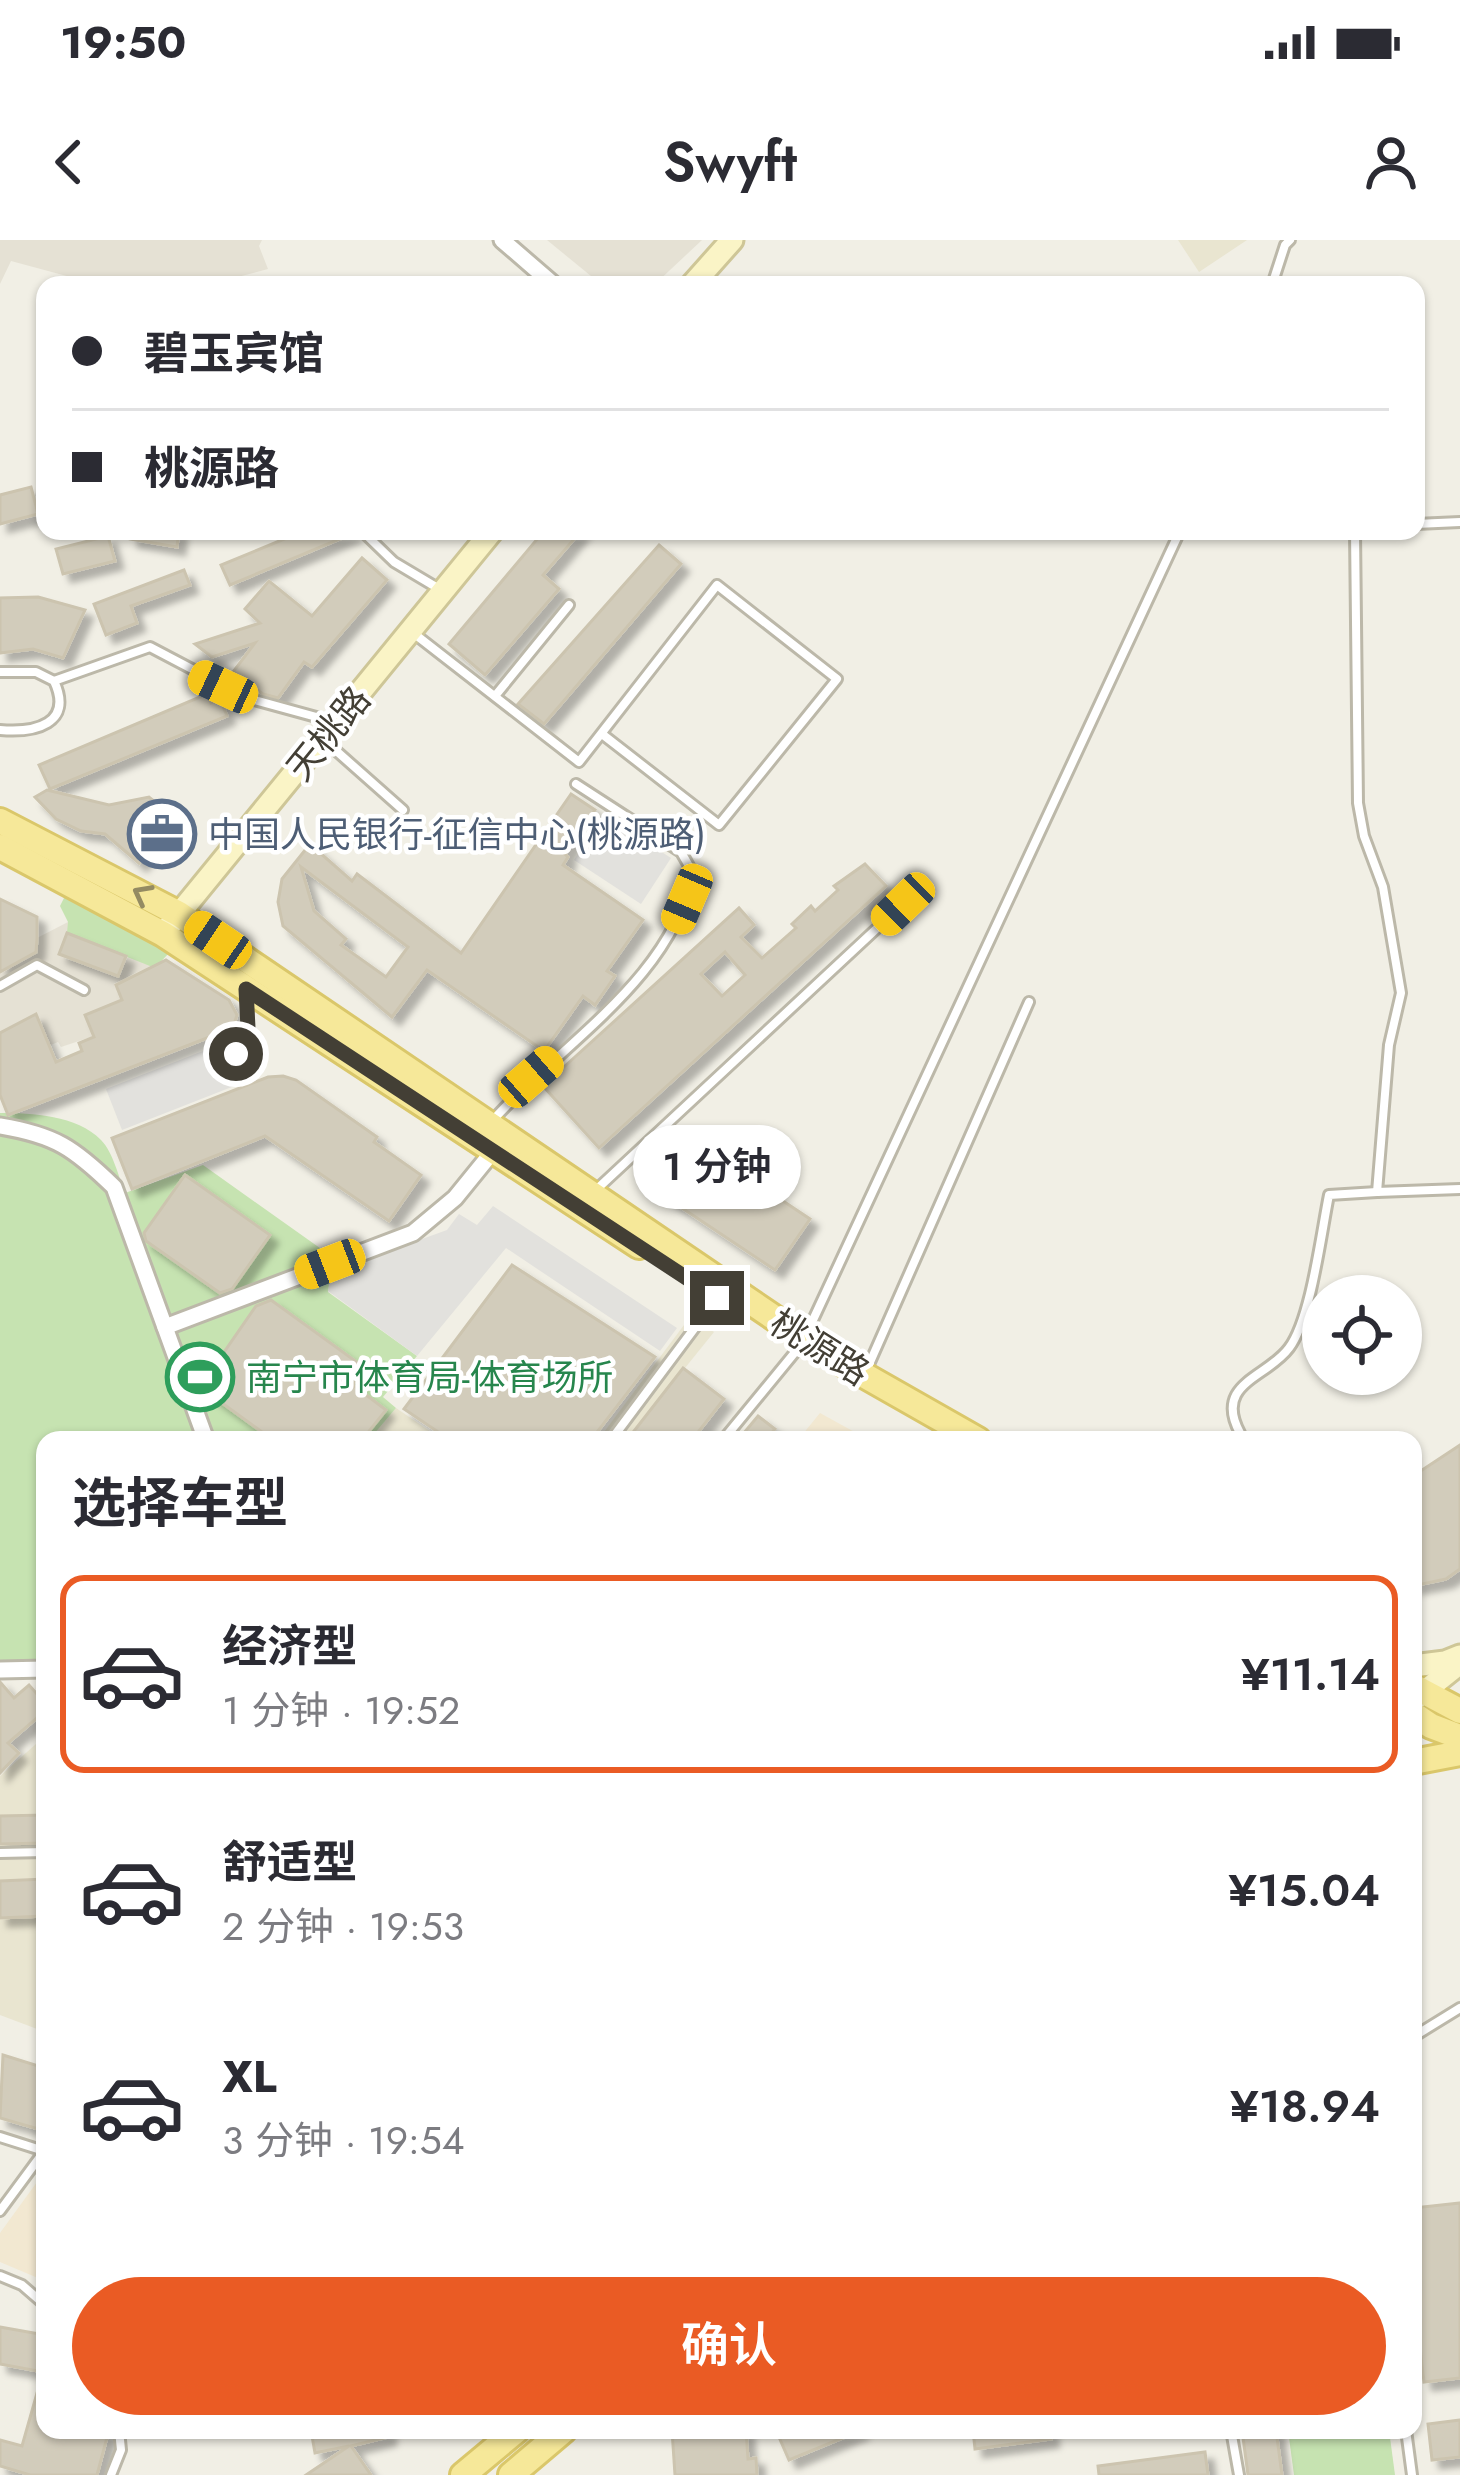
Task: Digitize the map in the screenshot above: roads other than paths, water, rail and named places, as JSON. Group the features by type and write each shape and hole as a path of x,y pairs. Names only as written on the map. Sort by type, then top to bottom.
{"main road":[{"path":"700,276 732,240"},
{"name":"天桃路","path":"171,924 485,540"},
{"name":"桃源路","path":"0,821 171,924 491,1137 717,1298 962,1431"},
{"name":"桃源路","path":"0,847 171,924 246,989 591,1194 800,1345 930,1431"},
{"path":"1422,1665 1460,1659"},
{"path":"1422,1704 1460,1659"},
{"path":"1422,1708 1456,1704"},
{"path":"1422,1712 1460,1737"},
{"path":"1422,1760 1460,1753"},
{"path":"463,2475 502,2439"},
{"path":"511,2475 553,2439"}],"street":[{"path":"502,240 544,276"},
{"path":"0,1126 44,1133 86,1159 114,1187 203,1431"},
{"path":"165,1327 413,1233 455,1198 491,1137"},
{"path":"0,1670 36,1670"}],"lane":[{"path":"1276,276 1290,240"},
{"path":"1425,524 1460,522"},
{"path":"371,540 394,562 443,590"},
{"path":"730,1431 800,1345 1176,540"},
{"path":"1355,540 1358,803 1364,836 1383,887 1401,993 1389,1046 1377,1192"},
{"path":"410,631 579,762 717,585 837,679 719,825 602,734"},
{"path":"495,696 569,605"},
{"path":"54,681 150,647 247,698 330,731 403,809"},
{"path":"0,673 9,669 36,672 54,681 62,696 58,712 45,725 25,731 0,730"},
{"path":"491,1137 531,1077 594,1024 640,975 673,933 687,899 693,873 681,852 576,784"},
{"path":"591,1194 903,904"},
{"path":"0,986 37,965 83,990"},
{"path":"236,1054 248,1028 246,989"},
{"path":"864,1376 1029,1002"},
{"path":"1239,1431 1232,1409 1236,1394 1288,1350 1301,1322 1329,1196 1460,1189"},
{"path":"618,1431 717,1298"},
{"path":"0,1853 36,1852"},
{"path":"1422,2031 1460,2008"},
{"path":"0,2137 36,2148"},
{"path":"0,2211 36,2162"},
{"path":"0,2276 36,2297"},
{"path":"111,2475 122,2450 120,2439"},
{"path":"1233,2439 1239,2475"},
{"path":"1407,2439 1412,2475"}],"place":[{"name":"中国人民银行-征信中心(桃源路)","path":"162,834"},
{"name":"南宁市体育局-体育场所","path":"200,1377"}]}
